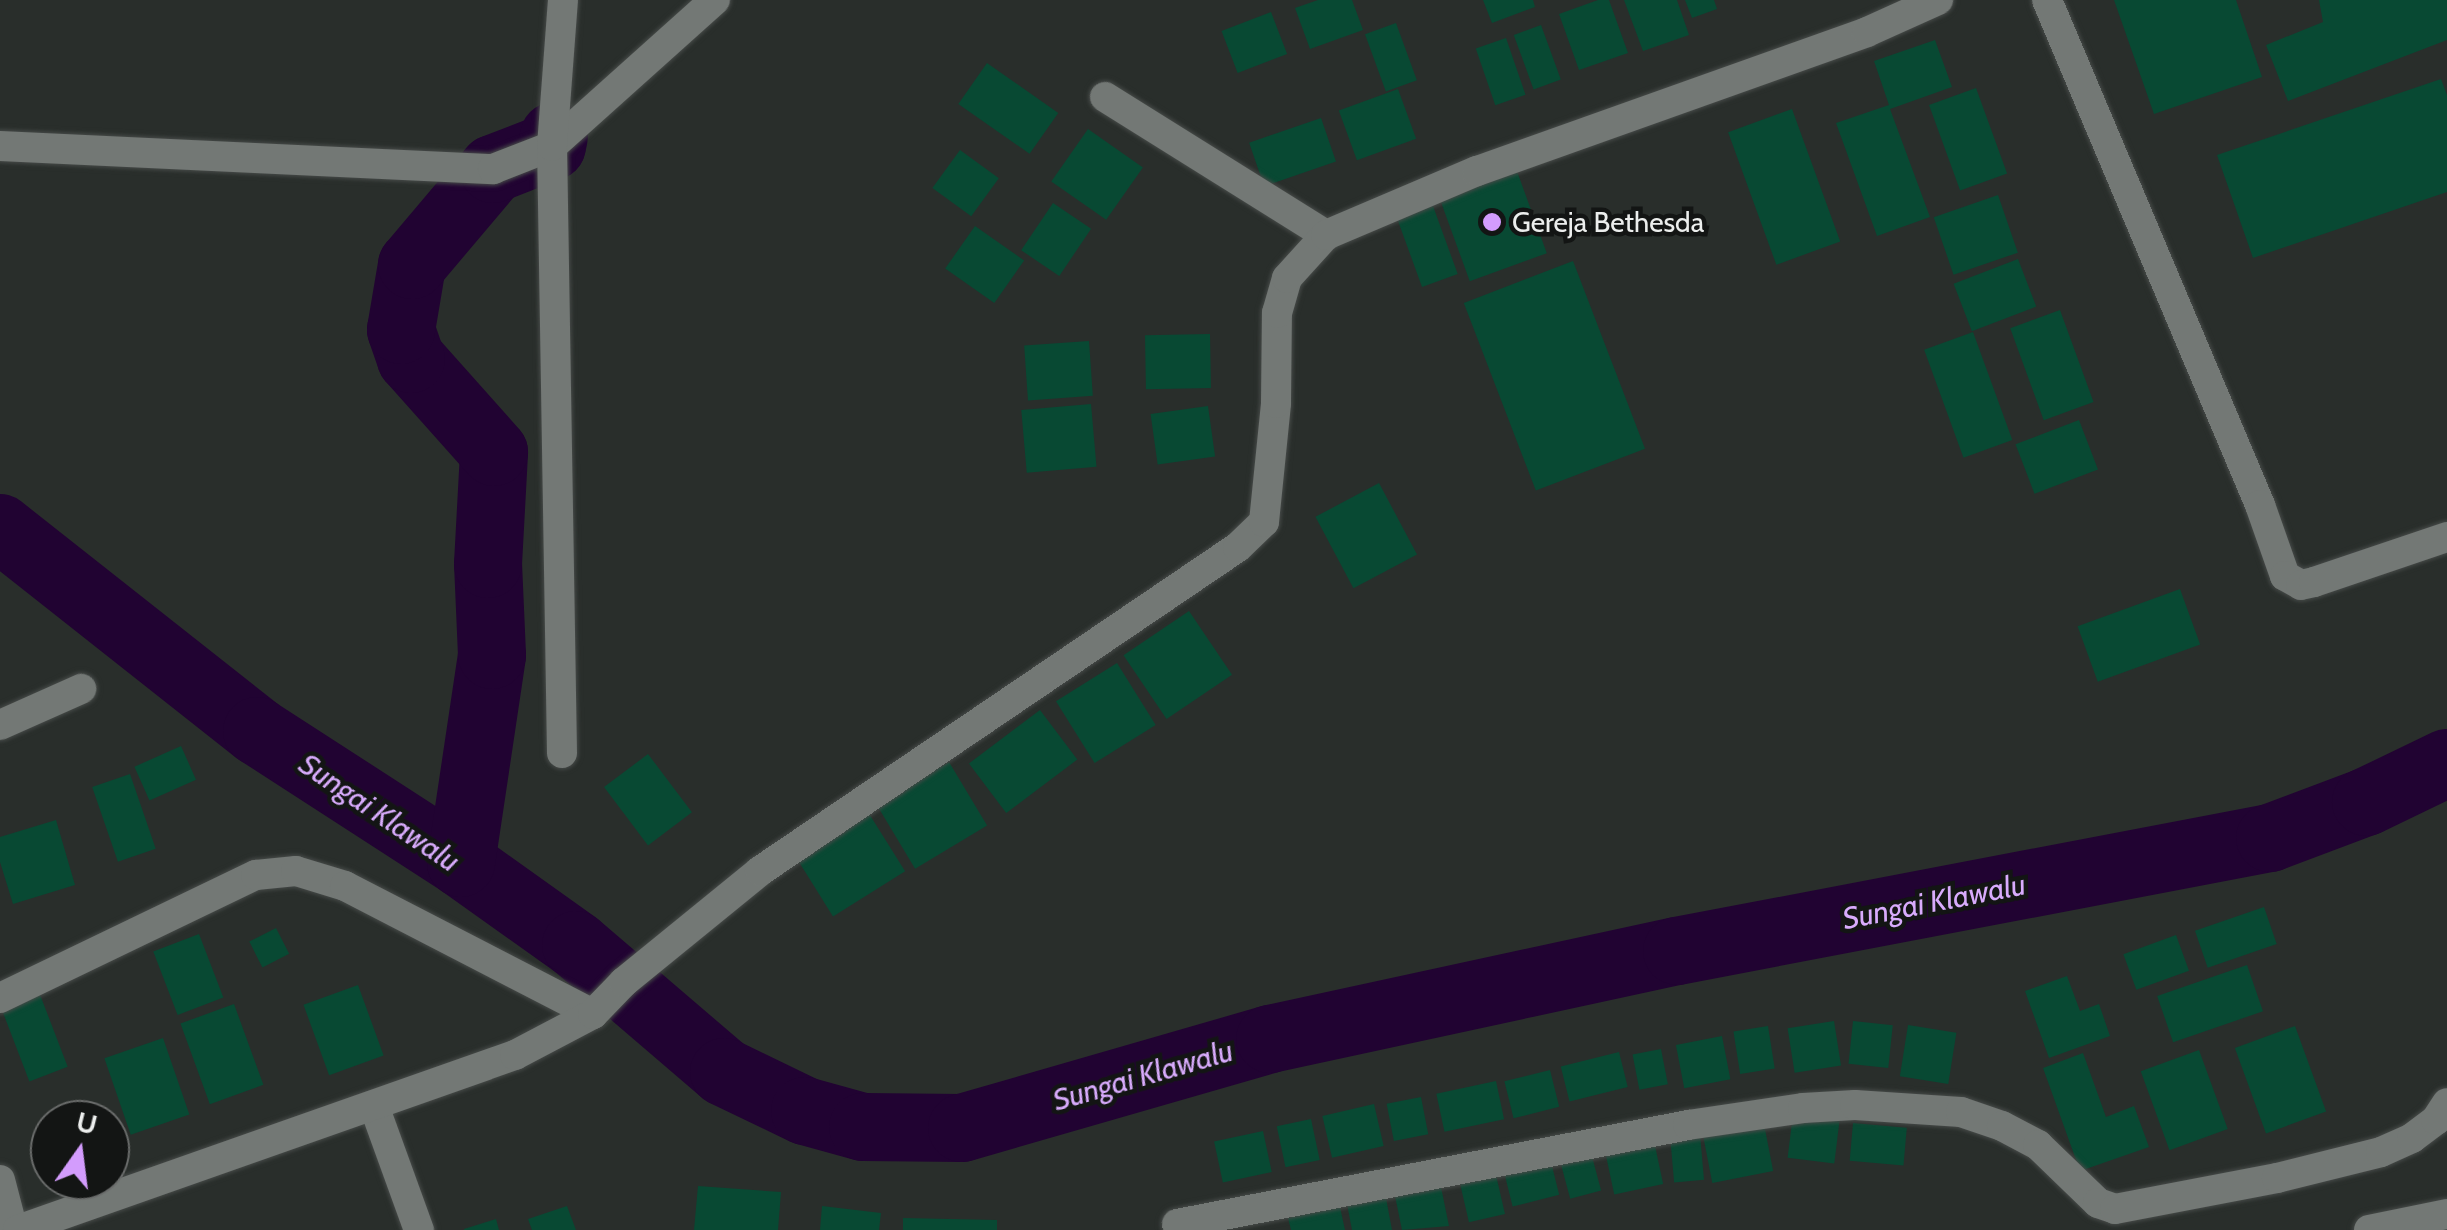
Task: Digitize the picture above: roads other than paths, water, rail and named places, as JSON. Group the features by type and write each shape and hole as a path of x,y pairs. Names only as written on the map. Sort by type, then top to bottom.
{"street":[{"path":"562,753 552,146 563,0"},
{"path":"0,146 493,168 552,146 715,0"},
{"path":"0,1180 15,1230 515,1055 608,999 760,872 1256,532 1264,522 1271,474 1276,313 1287,278 1326,235 1477,171 1867,32 1938,0"},
{"path":"2047,0 2260,505 2285,576 2302,585 2447,537"},
{"path":"1105,97 1326,235"},
{"path":"0,725 80,688"},
{"path":"0,998 256,876 296,871 345,886 608,999"},
{"path":"1178,1224 1688,1126 1803,1108 1870,1105 1961,1112 2002,1126 2038,1146 2098,1202 2115,1209 2278,1178 2382,1152 2412,1138 2436,1120 2447,1103"},
{"path":"374,1106 420,1230"},
{"path":"2369,1230 2447,1214"}],"waterway":[{"path":"461,863 492,655 488,564 494,452 411,359 401,330 412,265 493,169 552,146 554,136"},
{"name":"Sungai Klawalu","path":"0,528 257,731 461,863 576,945 724,1072 805,1111 863,1127 962,1128 1270,1039 1677,951 2270,838 2366,802 2447,763"}],"place":[{"name":"Gereja Bethesda","path":"1492,222"}]}
